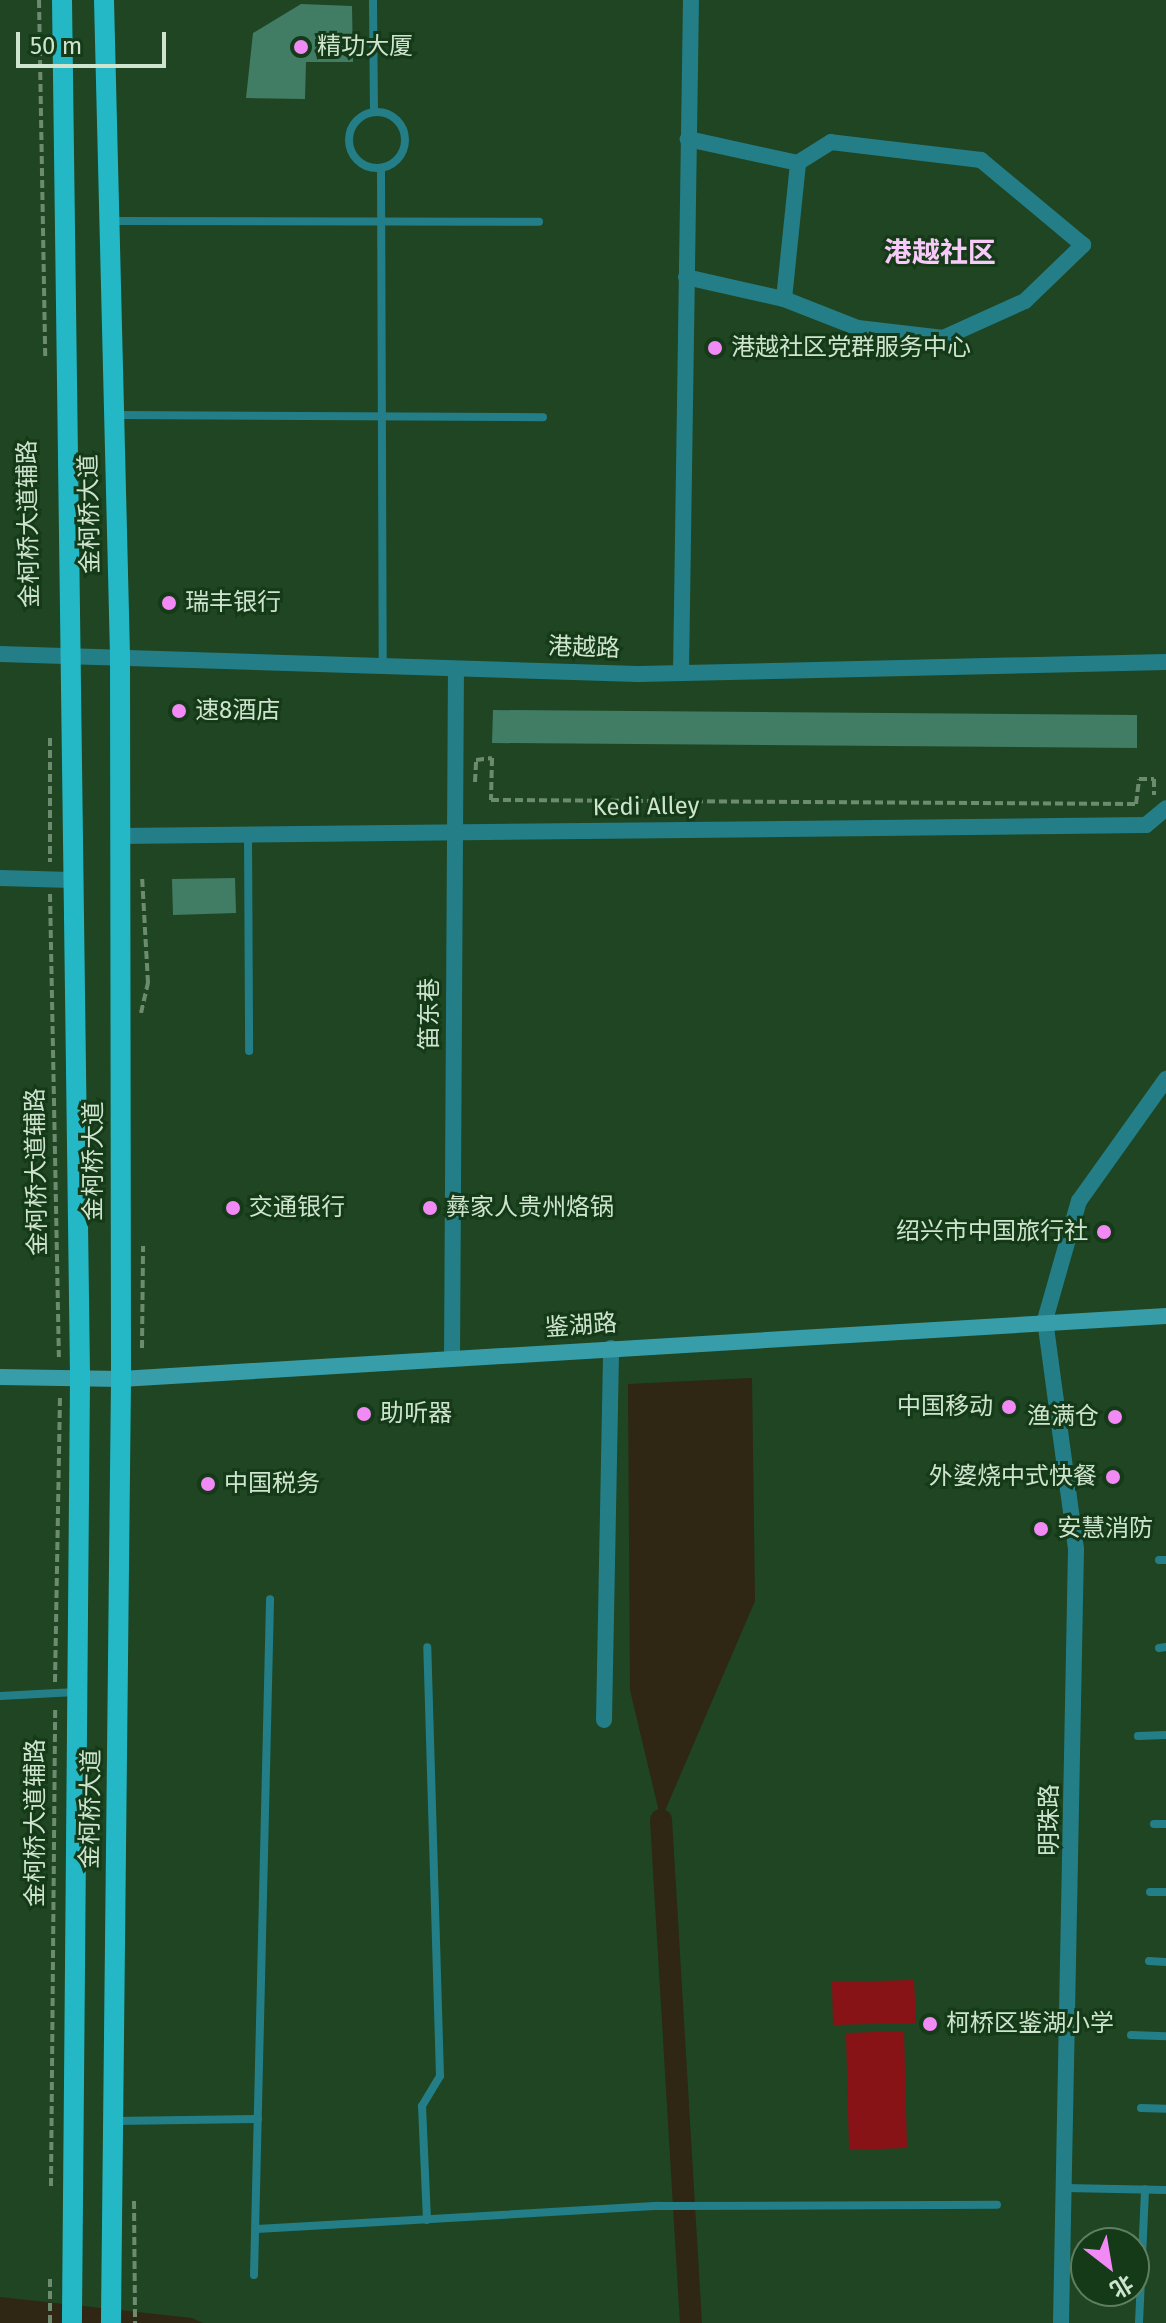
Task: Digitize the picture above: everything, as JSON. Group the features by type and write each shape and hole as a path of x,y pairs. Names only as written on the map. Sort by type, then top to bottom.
{"main road":[{"name":"金柯桥大道","path":"62,0 68,656 80,1380 72,2323"},
{"name":"金柯桥大道","path":"104,0 120,657 121,1379 111,2323"}],"street":[{"path":"681,673 691,0"},
{"path":"686,277 784,299 858,328 943,338 1025,301 1083,245 981,160 831,142 798,163 688,139"},
{"path":"784,299 798,163"},
{"name":"港越路","path":"0,654 681,673 1166,662"},
{"name":"笛东巷","path":"452,1359 456,669"},
{"name":"Kedi Alley","path":"120,836 1146,825 1160,813"},
{"path":"0,878 71,880"},
{"path":"1045,1320 1079,1201 1166,1079"},
{"name":"鉴湖路","path":"0,1377 121,1379 1045,1320 1166,1316"},
{"name":"明珠路","path":"1045,1320 1076,1549 1061,2323"},
{"path":"604,1720 611,1348"}],"lane":[{"path":"373,0 374,111"},
{"path":"374,111 395,116 407,136 400,158 381,169 359,163 348,144 354,122 374,111"},
{"path":"381,169 383,666"},
{"path":"109,221 539,222"},
{"path":"114,415 543,417"},
{"path":"248,835 249,1051"},
{"path":"254,2275 270,1599"},
{"path":"427,1647 440,2076 422,2106 427,2220"},
{"path":"0,1696 77,1692"},
{"path":"1138,1736 1166,1735"},
{"path":"1154,1824 1166,1824"},
{"path":"1150,1892 1166,1892"},
{"path":"1149,1961 1166,1962"},
{"path":"1131,2035 1166,2036"},
{"path":"1141,2108 1166,2109"},
{"path":"113,2121 258,2119"},
{"path":"1065,2188 1166,2190"},
{"path":"1139,2323 1145,2189"},
{"path":"257,2229 658,2206 997,2205"}],"path":[{"path":"39,0 45,368"},
{"name":"金柯桥大道辅路","path":"50,735 57,1355 80,1380 56,1400 51,2197"},
{"path":"475,789 476,760 492,758 491,800 1136,804 1139,779 1154,779 1160,813"},
{"path":"135,2266 135,2323"},
{"path":"50,2276 50,2323"}],"shaded area":[{"path":"752,1378 755,1601 661,1820 630,1690 628,1384"},
{"path":"914,1980 916,2023 833,2025 832,1982"},
{"path":"904,2031 907,2148 849,2150 846,2033"},
{"path":"0,2297 192,2318 203,2323 0,2323"}],"building":[{"name":"精功大厦","path":"301,4 352,6 353,62 306,62 305,99 246,98 253,33"},
{"path":"493,710 1137,715 1137,748 492,743"},
{"path":"235,878 236,913 173,915 172,879"}],"waterway":[{"path":"661,1820 691,2323"}],"place":[{"name":"精功大厦","path":"301,47"},
{"name":"港越社区党群服务中心","path":"715,348"},
{"name":"瑞丰银行","path":"169,603"},
{"name":"速8酒店","path":"179,711"},
{"name":"交通银行","path":"233,1208"},
{"name":"彝家人贵州烙锅","path":"430,1208"},
{"name":"绍兴市中国旅行社","path":"1104,1232"},
{"name":"中国移动","path":"1009,1407"},
{"name":"助听器","path":"364,1414"},
{"name":"渔满仓","path":"1115,1417"},
{"name":"外婆烧中式快餐","path":"1113,1477"},
{"name":"中国税务","path":"208,1484"},
{"name":"安慧消防","path":"1041,1529"},
{"name":"柯桥区鉴湖小学","path":"930,2024"}],"district":[{"name":"港越社区","path":"940,253"}]}
